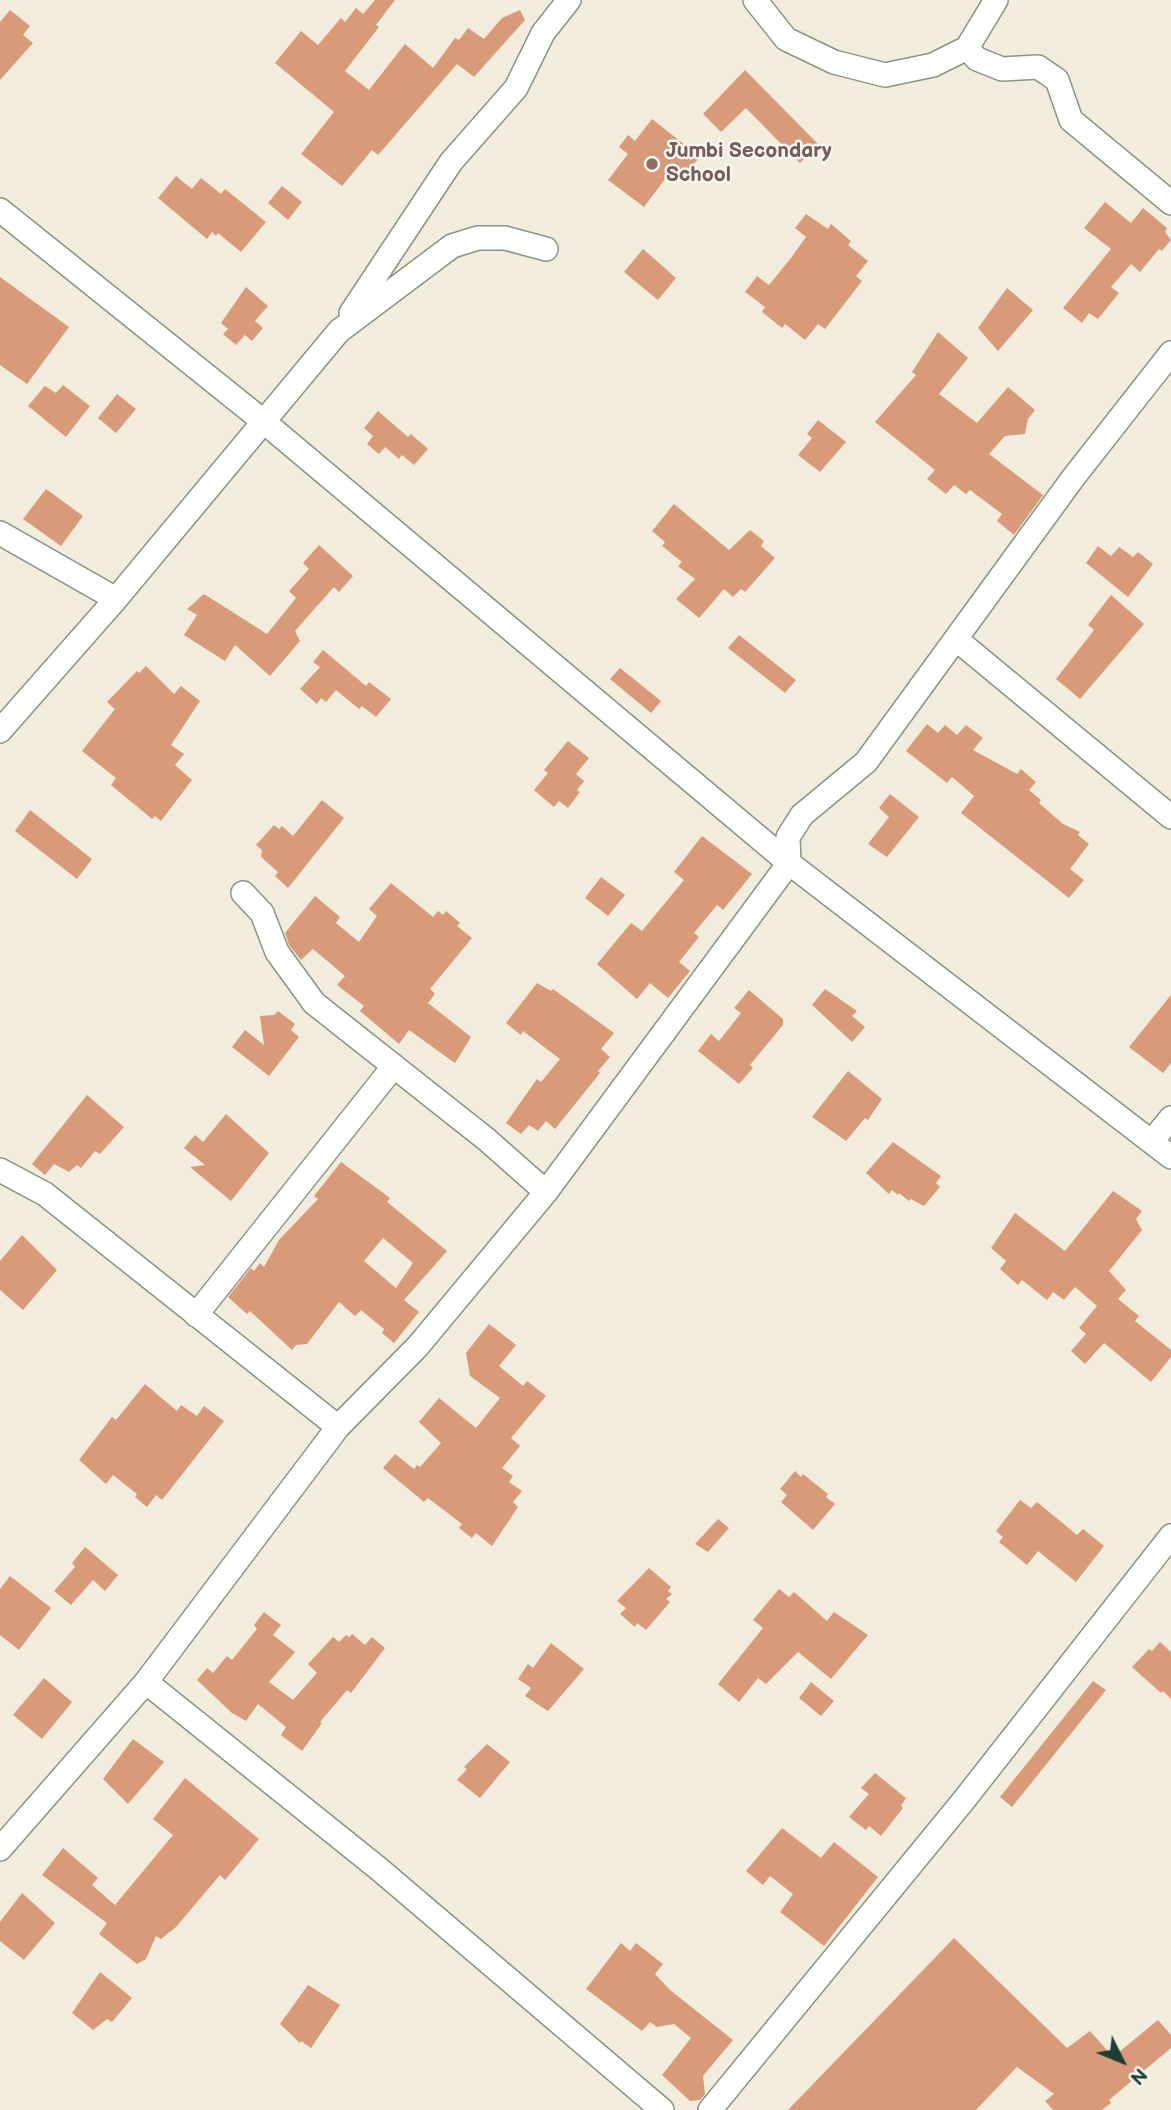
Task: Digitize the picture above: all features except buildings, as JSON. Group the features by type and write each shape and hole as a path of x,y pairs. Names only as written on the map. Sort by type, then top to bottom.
{"street":[{"path":"0,731 116,599 340,331 451,162 516,88 543,33 569,0"},
{"path":"755,0 786,39 834,62 885,75 933,65 967,48 996,0"},
{"path":"967,48 976,59 1002,69 1038,67 1057,80 1071,120 1171,203"},
{"path":"0,211 263,421 789,863 1171,1157"},
{"path":"340,331 452,246 478,238 505,238 546,249"},
{"path":"0,1849 146,1682 338,1427 418,1346 546,1192 789,863 788,837 802,815 866,762 1073,478 1171,353"},
{"path":"0,533 116,599"},
{"path":"957,639 1171,817"},
{"path":"243,893 262,913 277,952 314,1003 486,1139 546,1192"},
{"path":"195,1315 394,1066"},
{"path":"1152,1141 1171,1118"},
{"path":"0,1170 45,1194 338,1427"},
{"path":"710,2110 964,1800 1171,1536"},
{"path":"146,1682 379,1869 662,2110"}],"place":[{"name":"Jumbi Secondary School","path":"652,164"}]}
